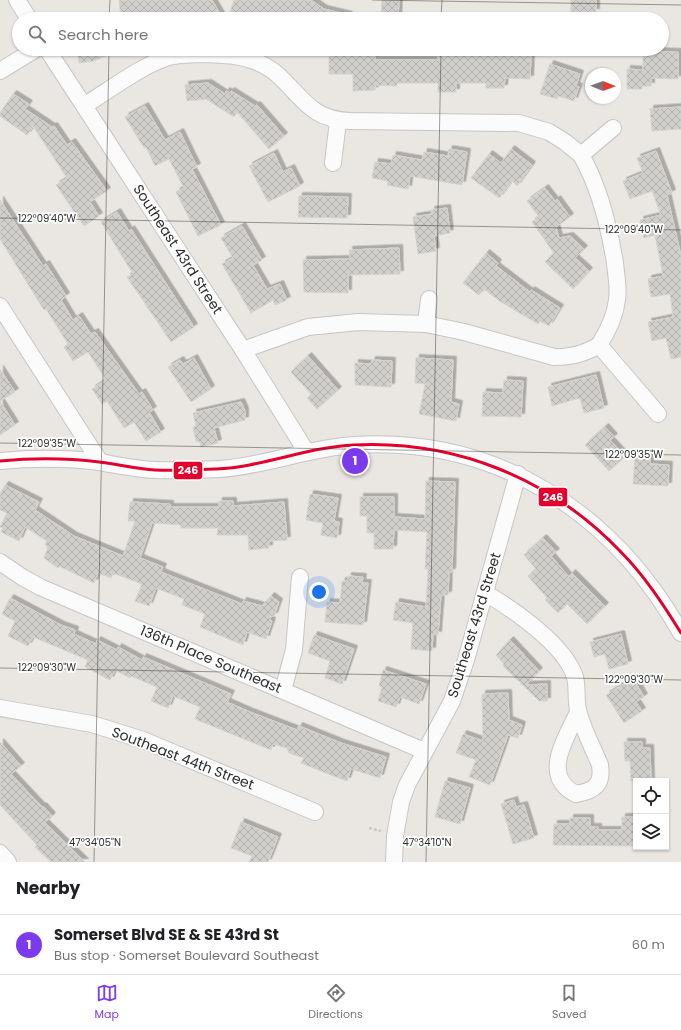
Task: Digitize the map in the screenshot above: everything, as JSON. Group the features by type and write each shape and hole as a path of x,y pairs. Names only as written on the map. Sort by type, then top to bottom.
{"street":[{"path":"17,0 25,12"},
{"path":"0,71 25,56"},
{"name":"Southeast 43rd Street","path":"52,56 243,350 306,451"},
{"path":"85,105 152,64 167,57 176,56"},
{"path":"229,56 247,59 269,68 315,113 338,121 519,123 549,132 565,142 581,155 591,173 610,231 618,283 614,314 609,328 599,345 584,353 569,357 554,356 464,332 426,324 358,322 327,324 308,328 243,350"},
{"path":"333,163 338,121"},
{"path":"581,155 613,128"},
{"path":"426,324 429,299"},
{"path":"0,306 100,462"},
{"path":"599,345 658,414"},
{"path":"0,461 35,458 100,462 156,470 222,469 306,451 352,445 410,445 438,449 472,458 518,474 560,498 590,522 624,553 649,582 681,633"},
{"name":"Southeast 43rd Street","path":"394,862 395,836 401,802 407,785 424,751 452,701 466,660 518,474"},
{"name":"136th Place Southeast","path":"0,562 22,577 40,586 424,751"},
{"path":"283,690 294,650 300,577"},
{"path":"485,593 519,614 555,647 568,662 575,677 578,712"},
{"name":"Southeast 44th Street","path":"0,708 92,724 143,740 315,812"},
{"path":"0,853 8,862"}],"path":[{"path":"369,828 381,831"}],"building":[{"path":"119,0 212,0 219,12 158,12 120,12"},
{"path":"234,0 311,0 324,9 336,12 230,12"},
{"path":"382,0 399,0 398,12 381,12"},
{"path":"571,0 596,0 596,12 571,12"},
{"path":"669,52 678,52 678,79 651,78 651,86 642,86 642,89 627,89 627,69 643,70 643,56 669,56"},
{"path":"78,56 105,56 94,61 79,63"},
{"path":"329,56 375,56 375,60 438,60 438,56 531,56 530,79 505,78 504,88 486,88 486,83 456,83 456,92 438,92 438,83 397,83 397,86 375,85 375,90 353,91 353,74 329,74"},
{"path":"550,64 580,74 576,86 579,87 574,101 558,96 557,99 540,94"},
{"path":"208,83 225,94 226,91 230,93 231,91 255,106 257,105 284,136 269,149 237,112 234,117 206,99 187,101 185,85"},
{"path":"13,94 29,104 25,109 52,127 54,126 67,145 72,142 107,191 90,202 99,216 84,226 56,185 67,178 33,126 27,135 0,116 0,113"},
{"path":"145,106 165,140 180,132 197,167 192,169 221,225 198,236 176,192 184,188 169,159 155,166 146,147 144,148 125,117"},
{"path":"681,107 681,129 652,131 650,109"},
{"path":"449,149 467,152 462,185 410,176 408,189 387,185 388,181 372,178 375,162 391,164 393,155 422,160 424,152 448,156"},
{"path":"511,149 532,165 517,186 512,180 499,198 471,178 489,154 501,163"},
{"path":"656,151 672,193 667,195 681,256 681,357 671,359 666,338 652,341 648,322 673,317 670,294 651,297 648,279 663,276 655,235 644,238 640,220 661,215 652,191 630,199 623,181 643,173 637,158"},
{"path":"274,153 283,172 291,168 300,186 268,202 249,166"},
{"path":"545,188 555,201 557,199 570,217 556,227 559,238 570,236 584,249 575,258 589,271 573,289 545,262 554,253 532,222 539,217 527,201"},
{"path":"299,196 348,197 347,218 298,217"},
{"path":"0,200 43,266 46,264 66,296 61,300 73,320 79,316 91,334 95,332 139,394 142,392 153,410 149,412 161,432 146,441 134,422 124,428 107,401 102,404 92,389 106,380 88,352 73,361 64,347 68,344 46,309 44,310 0,239"},
{"path":"447,208 450,233 434,236 436,251 418,254 413,217 432,214 431,210"},
{"path":"117,212 129,231 131,229 194,327 171,342 127,277 133,274 101,222"},
{"path":"242,226 262,260 253,265 267,289 280,284 287,300 275,305 273,300 251,313 222,264 233,258 221,238"},
{"path":"399,248 400,274 348,275 348,293 304,292 303,260 350,259 349,250"},
{"path":"486,253 498,263 496,266 530,292 531,290 560,308 549,326 540,321 538,324 498,300 484,289 479,295 463,283"},
{"path":"308,356 338,390 317,409 307,398 311,394 291,372"},
{"path":"194,358 211,389 191,402 168,367 180,360 183,364"},
{"path":"416,358 453,360 451,402 459,404 456,421 419,414 425,384 415,383"},
{"path":"372,360 392,361 391,387 355,385 355,363 371,364"},
{"path":"0,369 15,392 0,401"},
{"path":"596,375 604,408 584,413 580,398 552,406 548,387"},
{"path":"504,380 523,381 521,417 482,416 483,392 503,393"},
{"path":"0,401 15,425 0,435"},
{"path":"241,402 245,411 245,420 214,428 218,443 201,447 200,442 196,441 193,427 196,426 193,413"},
{"path":"605,427 614,437 610,440 625,456 609,471 585,445"},
{"path":"635,457 650,458 650,464 669,465 668,486 633,484"},
{"path":"426,481 455,482 452,572 449,572 448,595 441,595 438,635 433,634 432,651 411,649 413,623 393,620 396,602 426,607 428,569 425,569 427,532 394,530 393,549 374,549 374,533 367,533 367,516 360,516 360,497 394,497 394,517 425,519"},
{"path":"5,485 39,502 35,510 74,536 123,556 135,521 128,521 130,502 170,504 170,507 219,507 219,501 233,501 233,506 284,502 287,540 269,541 269,548 249,550 248,535 217,535 218,528 181,528 181,525 152,523 140,558 163,567 161,572 242,604 243,601 262,606 271,596 279,602 274,616 271,616 270,620 272,621 266,639 247,632 243,645 200,627 205,614 182,605 184,599 156,588 149,606 135,601 142,584 113,573 111,578 98,573 94,583 59,566 58,568 44,558 48,547 45,545 47,541 25,527 19,541 1,532 3,528 0,527 7,513 0,510 0,494"},
{"path":"310,494 338,498 334,521 339,522 337,538 321,535 323,523 306,520"},
{"path":"543,538 556,552 551,556 569,577 572,573 605,606 587,624 567,604 558,613 545,600 547,598 528,576 536,569 524,555"},
{"path":"348,576 363,577 362,583 368,583 363,625 325,622 327,602 340,603 342,581 348,581"},
{"path":"10,598 61,625 75,630 74,634 96,644 97,640 117,650 118,647 142,660 143,657 231,694 227,702 250,712 297,730 299,726 341,743 386,757 380,778 351,769 347,781 331,775 301,763 304,758 289,753 287,748 273,744 271,750 195,719 200,707 173,696 168,708 151,701 157,687 131,676 130,678 115,670 110,680 85,667 88,660 33,637 28,646 8,636 15,621 2,614"},
{"path":"621,634 628,664 609,669 605,654 594,657 590,642"},
{"path":"314,635 354,649 342,684 325,678 330,661 308,653"},
{"path":"510,640 539,671 526,685 547,684 547,701 539,701 503,666 504,664 496,655"},
{"path":"383,670 426,684 419,704 400,697 396,707 378,701 382,687 379,686"},
{"path":"633,678 644,697 636,702 642,711 624,723 606,695"},
{"path":"508,693 509,720 522,725 518,738 508,735 490,785 469,777 476,760 456,753 463,734 483,741 482,694"},
{"path":"0,742 21,766 11,774 52,816 45,823 85,862 51,862 35,847 37,845 0,805"},
{"path":"624,742 642,742 642,748 650,748 651,778 633,778 633,781 631,781 630,761 625,761"},
{"path":"445,781 470,788 460,824 435,817"},
{"path":"514,800 516,807 524,805 534,838 513,844 501,804"},
{"path":"622,817 633,817 633,846 553,845 554,824 570,824 570,818 590,818 590,827 598,827 598,830 622,830"},
{"path":"241,822 278,837 268,862 249,862 252,856 231,848"}],"transit line":[{"name":"246","path":"0,461 62,459 99,462 155,470 208,469 251,465 319,449 354,445 392,445 428,449 464,457 499,469 532,484 563,503 593,525 637,570 681,633"}],"place":[{"name":"Somerset Blvd SE & SE 43rd St","path":"355,461"}]}
